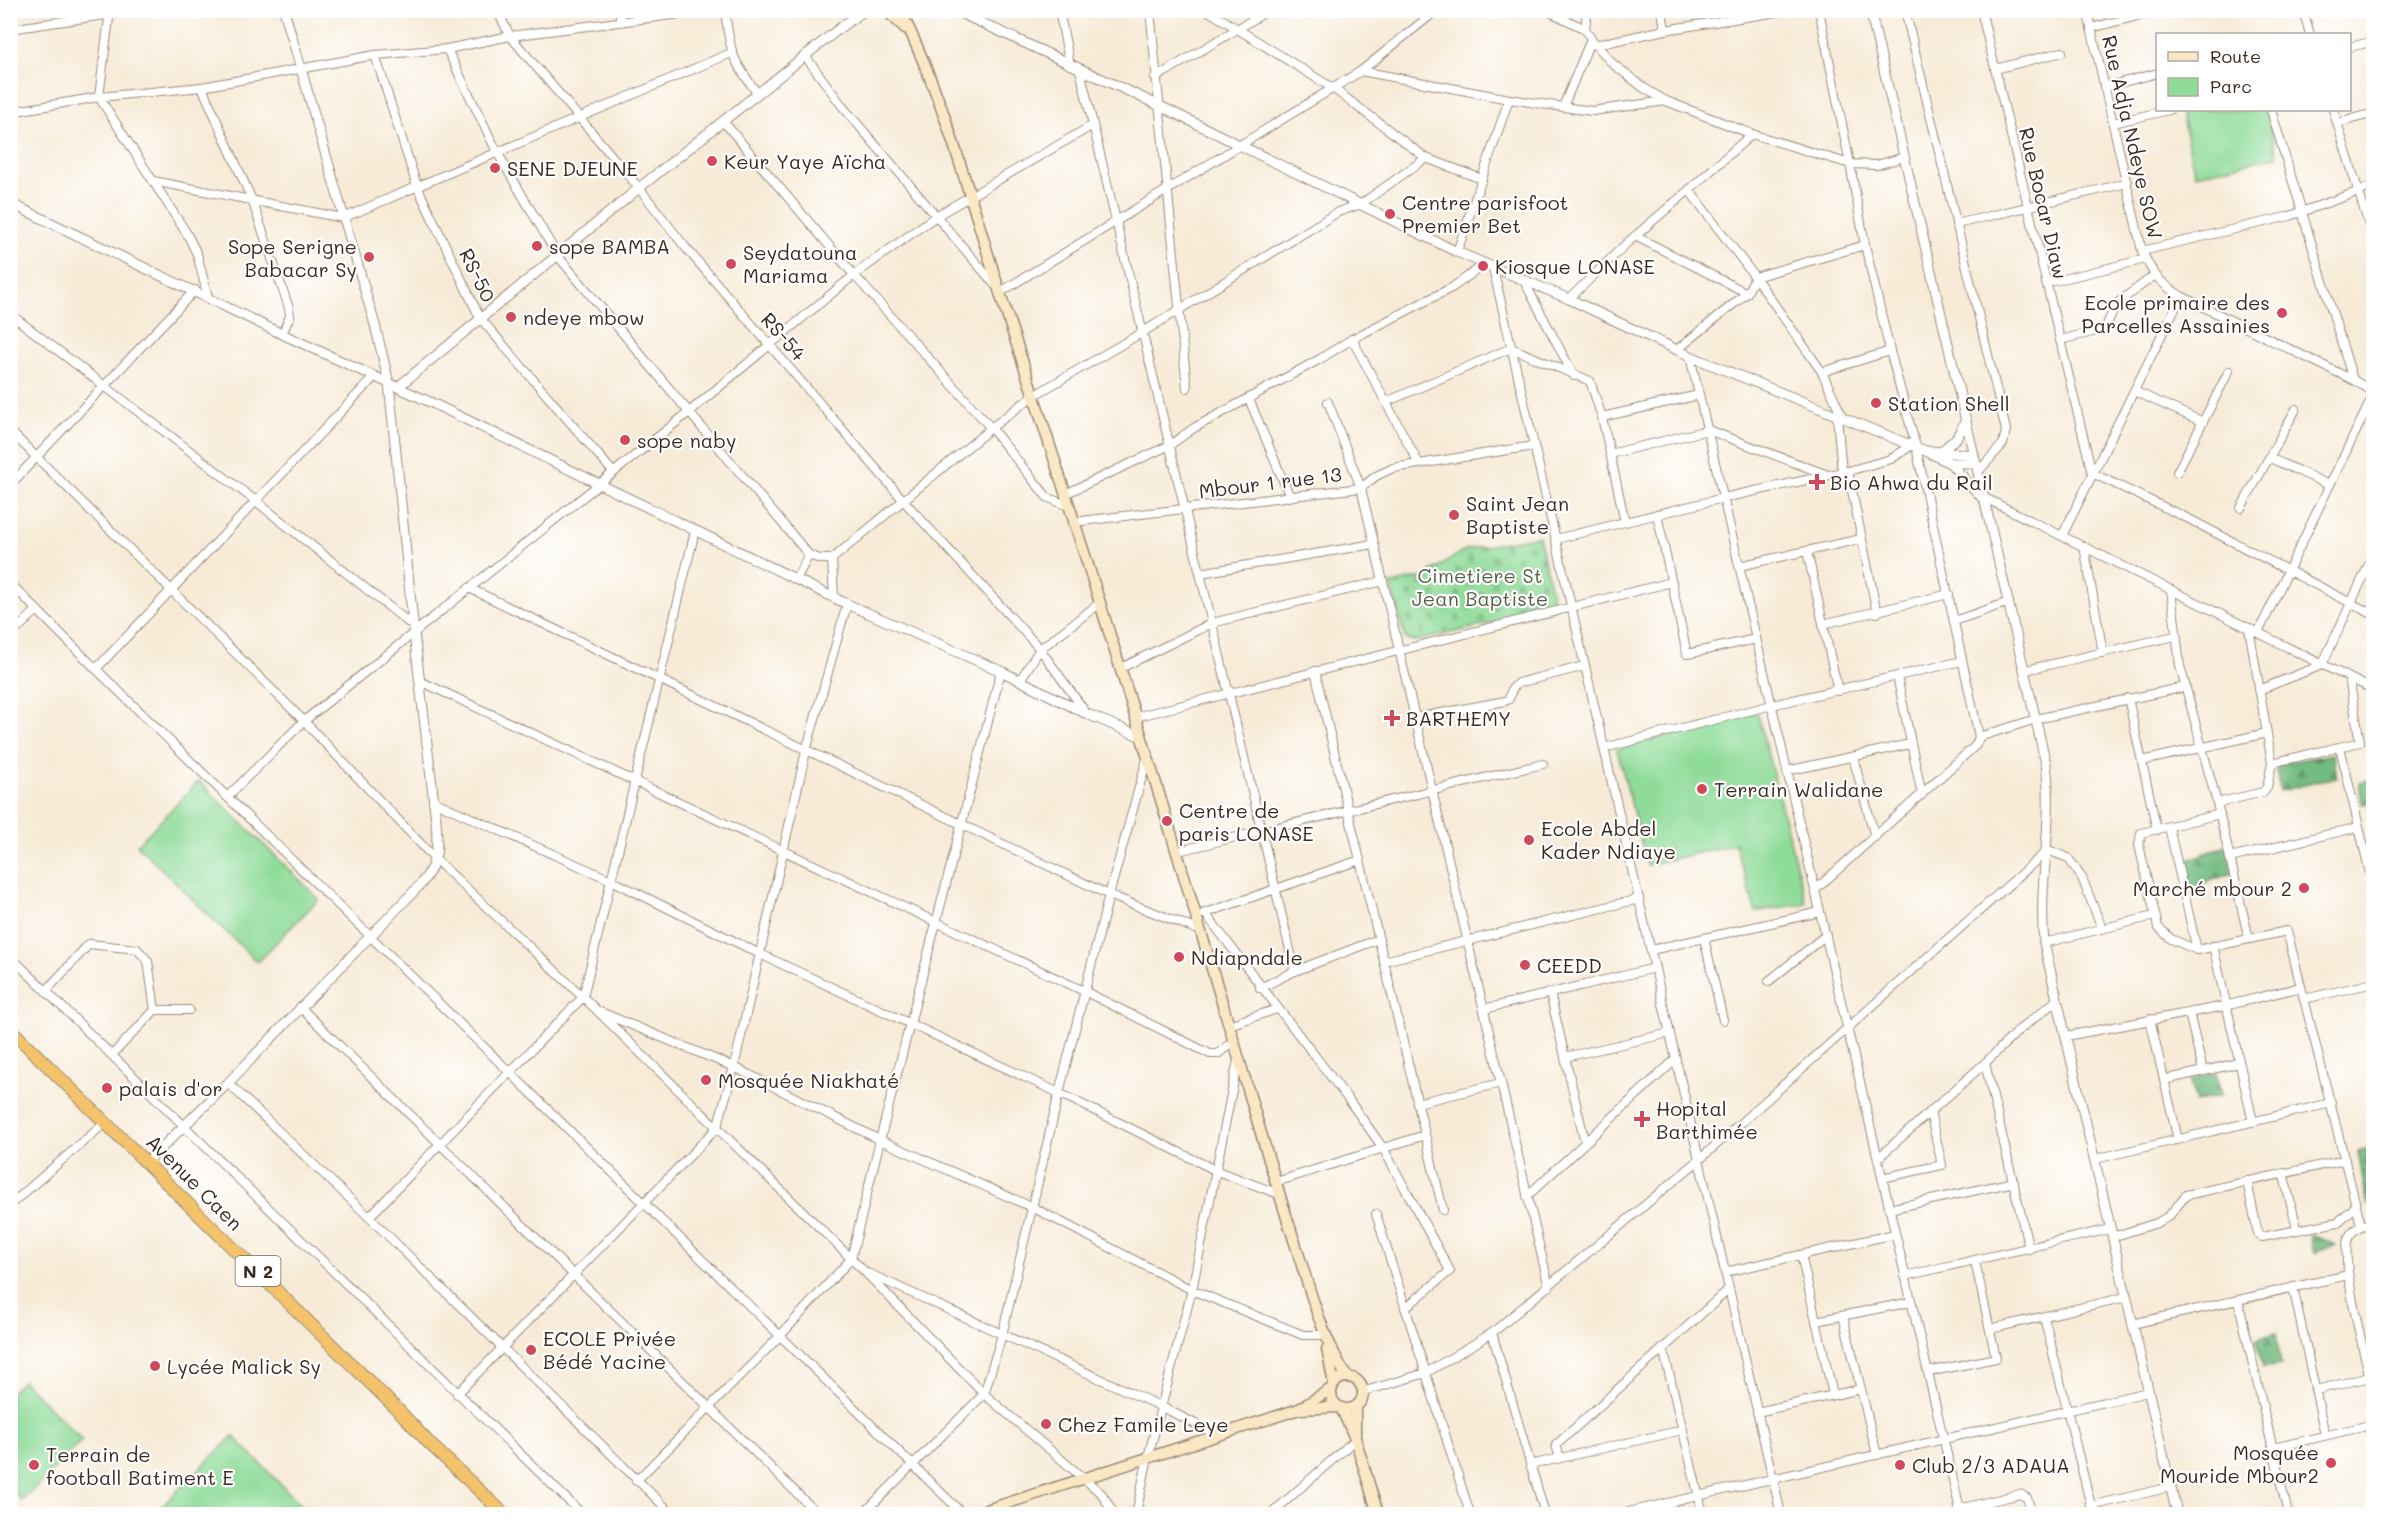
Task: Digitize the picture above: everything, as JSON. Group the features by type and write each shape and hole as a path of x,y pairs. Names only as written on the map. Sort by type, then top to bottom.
{"highway":[{"name":"Avenue Caen","path":"10,1029 504,1515"}],"main road":[{"path":"886,10 914,38"},
{"path":"900,10 914,38 971,194 998,290 1121,668 1147,759 1200,915 1201,931 1233,1041 1325,1339 1333,1401 1355,1438 1378,1515"},
{"path":"1299,1409 1348,1409 1355,1407 1361,1400 1362,1392 1359,1383 1347,1377 1325,1339"},
{"path":"974,1515 1299,1409 1332,1387 1339,1379 1347,1377"},
{"path":"1355,1407 1355,1438"}],"street":[{"path":"10,28 139,10"},
{"path":"147,1162 186,1126 421,884 436,860 438,840 414,630 394,385 343,218 284,10"},
{"path":"620,10 620,22"},
{"path":"10,112 99,97 202,87 375,55 447,49 510,36 711,10"},
{"path":"725,10 731,53 738,67 758,94"},
{"path":"845,24 853,10"},
{"path":"394,385 865,10"},
{"path":"954,10 1158,105 1457,252 1569,299 1690,356 1928,452 1950,463 1984,499 2084,546 2373,690"},
{"path":"1059,10 1070,65"},
{"path":"1150,10 1187,388"},
{"path":"1207,10 1335,89 1426,158 1482,179"},
{"path":"1155,78 1269,10"},
{"path":"806,57 843,107 998,290 1335,89 1437,10"},
{"path":"1546,10 1585,29 1593,42 1613,64 1644,88 1666,101 1752,134 1850,164 1877,165 1904,157"},
{"path":"1585,29 1587,10"},
{"path":"1662,10 1665,30"},
{"path":"1593,42 1790,10"},
{"path":"1815,890 1976,745 1979,737 1949,594 1865,245 1820,10"},
{"path":"1870,10 2036,719 2050,792 2043,903 2044,943 2177,1515"},
{"path":"1905,10 2006,430 2002,444 1976,464 1950,463"},
{"name":"Rue Bocar Diaw","path":"1981,10 2092,473"},
{"name":"Rue Adja Ndeye SOW","path":"2087,10 2142,251 2153,273"},
{"path":"2091,27 2162,10"},
{"path":"2303,10 2310,33"},
{"name":"RS-54","path":"500,12 510,36 639,188 686,248 904,501 1040,650 1087,714"},
{"path":"110,13 99,97 187,234 197,254 208,297"},
{"path":"2351,46 2373,40"},
{"path":"1563,107 1593,42"},
{"path":"447,49 497,152 557,255 810,555 820,559 832,559 1033,396 1143,332 1338,212 1361,204 1426,158"},
{"path":"1995,69 2062,52"},
{"path":"153,181 343,218 731,53"},
{"name":"RS-50","path":"375,55 417,186 480,318 614,472"},
{"path":"1080,70 1295,971"},
{"path":"1361,71 1509,99 1592,111 1666,101"},
{"path":"2104,87 2156,73"},
{"path":"202,87 252,200 290,308 290,316 282,334"},
{"path":"1457,252 1509,99"},
{"path":"2113,123 2165,111"},
{"path":"2271,111 2353,380"},
{"path":"2333,111 2373,241"},
{"path":"2338,123 2373,113"},
{"path":"723,121 854,275 991,428 1047,497 1068,506"},
{"path":"227,796 304,721 414,630 689,412 854,275 936,216 971,194 1093,126"},
{"path":"1569,299 1635,236 1752,134"},
{"path":"1956,224 2127,183"},
{"path":"2142,251 2302,212 2373,186"},
{"path":"1689,190 1755,277 1822,372 1840,417 1845,471 1877,612"},
{"path":"12,207 195,290 282,334 394,385 847,604 1001,671 1087,714 1142,737"},
{"path":"1635,236 1747,293"},
{"path":"1677,350 1747,293 1755,277 1865,245"},
{"path":"2046,283 2146,259"},
{"path":"1065,494 1170,445 1194,428 1352,339 1489,266"},
{"path":"1489,266 1556,538 1781,1515"},
{"path":"2060,340 2105,329 2116,304 2153,273 2163,284 2181,296 2353,380 2373,393 2258,633"},
{"path":"1524,280 1574,375"},
{"path":"10,485 195,290"},
{"path":"2062,536 2181,296"},
{"path":"10,314 257,502 414,630"},
{"path":"1352,339 1418,462"},
{"path":"1386,402 1511,348 1592,384 1602,417 1625,522"},
{"path":"1822,372 1890,351"},
{"path":"1690,356 1960,1512 2020,1494 2027,1498 2032,1515"},
{"path":"2177,472 2229,370"},
{"path":"96,669 375,376"},
{"path":"2134,391 2203,422"},
{"path":"1602,417 1699,395"},
{"path":"1249,399 1290,497"},
{"path":"1328,402 1361,488 1549,1287"},
{"path":"2241,508 2296,408"},
{"path":"1942,451 1957,437 1966,420"},
{"path":"1610,454 1708,430 1827,475"},
{"path":"10,431 304,721 436,860 583,998 865,1272 984,1394 1102,1494 1114,1515"},
{"name":"Mbour 1 rue 13","path":"1074,522 1361,488 1376,476 1393,468 1418,462 1534,446"},
{"path":"1556,538 1845,471 1891,459 1914,446"},
{"path":"1928,452 1942,451 1976,464"},
{"path":"2270,458 2330,485"},
{"path":"2092,473 2187,518 2373,615"},
{"path":"1657,514 1687,654 1756,639"},
{"path":"369,1217 583,998 695,531"},
{"path":"1739,566 1861,539"},
{"path":"1200,573 1374,544"},
{"path":"2084,546 2103,653"},
{"path":"1807,551 1838,691"},
{"path":"2259,690 2322,665 2373,554"},
{"path":"796,579 810,555"},
{"path":"832,559 834,597"},
{"path":"1121,668 1212,623 1383,581"},
{"path":"1135,717 1672,582"},
{"path":"10,583 963,1515"},
{"path":"469,588 1109,895 1201,931"},
{"path":"2171,590 2175,636 2185,687 2220,814 2249,939"},
{"path":"1823,624 1949,594"},
{"path":"1954,621 2009,602"},
{"path":"1020,680 1040,650 1100,603"},
{"path":"457,1394 717,1128 734,1068 806,751 847,604"},
{"path":"10,636 37,610"},
{"path":"2217,803 2263,792 2267,787 2272,763 2249,628"},
{"path":"2026,670 2175,636"},
{"path":"1604,748 1772,705 1962,661"},
{"path":"1415,718 1505,702 1509,699 1513,686 1518,683 1585,666"},
{"path":"636,1481 779,1336 851,1259 1001,671"},
{"path":"1316,671 1443,1210"},
{"path":"1897,676 1922,795"},
{"path":"2272,763 2360,742 2349,678"},
{"path":"420,681 1086,992 1210,1054 1218,1054 1233,1041"},
{"path":"1979,737 2036,719 2185,687"},
{"path":"2128,698 2157,830"},
{"path":"2142,761 2267,733"},
{"path":"1787,771 1910,744"},
{"path":"2340,747 2373,890"},
{"path":"1853,757 1875,837"},
{"path":"863,1515 984,1394 1002,1335 1034,1208 1059,1093 1109,895 1147,759"},
{"path":"1178,851 1543,764"},
{"path":"433,801 611,880 760,954 1059,1093 1217,1171 1279,1194"},
{"path":"2220,814 2141,833 2139,838 2154,916 2158,927 2164,934 2180,944 2197,950 2287,931 2361,1225"},
{"path":"2169,827 2197,950"},
{"path":"2230,858 2359,827"},
{"path":"2364,849 2373,847"},
{"path":"2048,850 2068,858 2082,878 2102,928"},
{"path":"1362,1392 1426,1372 1492,1333 1699,1160 2048,850"},
{"path":"1360,860 1200,915 1348,1099 1383,1148 1450,1271 1405,1308"},
{"path":"1384,961 1639,899"},
{"path":"1651,950 1820,912"},
{"path":"2044,943 2154,916"},
{"path":"1769,981 1826,935"},
{"path":"1704,938 1723,1020"},
{"path":"1260,988 1295,971 1378,939"},
{"path":"46,991 89,944 137,950 148,961 155,1010"},
{"path":"2213,946 2253,1122"},
{"path":"10,956 582,1515"},
{"path":"1484,1009 1655,968"},
{"path":"2304,999 2373,983"},
{"path":"2066,1036 2225,1006 2301,987"},
{"path":"1550,993 1585,1142"},
{"path":"1878,1158 2019,1030 2056,1000"},
{"path":"300,1007 818,1515"},
{"path":"1229,1025 1277,1009"},
{"path":"112,1055 155,1010 189,1010"},
{"path":"595,1011 734,1068 880,1140 1034,1208 1192,1290 1303,1335 1325,1339"},
{"path":"2189,1013 2203,1071"},
{"path":"2150,1019 2178,1140"},
{"path":"1565,1057 1670,1033"},
{"path":"1136,1515 1148,1457 1192,1290 1239,1058"},
{"path":"1527,1196 1676,1059"},
{"path":"1985,1063 2029,1249"},
{"path":"2164,1080 2239,1063"},
{"path":"228,1083 369,1217 672,1515"},
{"path":"1418,1103 1501,1083"},
{"path":"2095,1159 2331,1103"},
{"path":"1882,1178 1942,1166 1930,1112"},
{"path":"10,1205 106,1122"},
{"path":"1276,1182 1425,1135"},
{"path":"1905,1276 2157,1223 2169,1216 2186,1195 2345,1160"},
{"path":"2283,1173 2297,1228"},
{"path":"2247,1181 2259,1236 2338,1222 2356,1206"},
{"path":"1889,1209 2014,1182"},
{"path":"1376,1214 1470,1515"},
{"path":"2373,1222 2361,1225 2348,1238 2346,1248 2348,1275 2371,1364 2370,1377 2373,1394"},
{"path":"1725,1272 1895,1234"},
{"path":"1801,1255 1833,1395"},
{"path":"1928,1372 1996,1358 1975,1261"},
{"path":"865,1272 1162,1407 1217,1435"},
{"path":"2132,1324 2348,1275"},
{"path":"2294,1287 2325,1435"},
{"path":"1560,1458 1556,1445 1729,1289"},
{"path":"1990,1329 2126,1298"},
{"path":"2238,1299 2289,1515"},
{"path":"1816,1321 1911,1302"},
{"path":"1843,1316 1877,1455"},
{"path":"2044,1317 2091,1506 2170,1487"},
{"path":"1492,1333 1545,1515"},
{"path":"1663,1348 1703,1515"},
{"path":"2316,1390 2370,1377"},
{"path":"1757,1412 1861,1389"},
{"path":"1620,1515 2148,1392"},
{"path":"2273,1448 2371,1424 2373,1447"},
{"path":"1530,1465 1683,1430"},
{"path":"1271,1515 1355,1438"}],"green space":[{"path":"2266,111 2277,156 2195,175 2181,113"},
{"name":"Cimetiere St Jean Baptiste","path":"1539,536 1555,609 1416,641 1405,639 1391,584 1423,577 1465,550"},
{"name":"Terrain Walidane","path":"1757,712 1806,903 1756,912 1735,844 1647,865 1617,749"},
{"path":"2333,754 2337,777 2280,791 2276,770 2282,763"},
{"path":"2373,779 2373,802 2362,804 2359,783"},
{"path":"199,781 319,899 257,962 137,845"},
{"path":"2226,846 2233,873 2189,888 2185,861"},
{"path":"2216,1072 2221,1095 2196,1102 2190,1081"},
{"path":"2373,1147 2373,1203 2367,1205 2358,1151"},
{"path":"2310,1234 2335,1245 2314,1253"},
{"path":"2276,1333 2281,1365 2263,1368 2256,1339"},
{"name":"Terrain de football Batiment E","path":"23,1381 82,1440 22,1501 11,1490 10,1393"},
{"path":"233,1436 310,1514 154,1514"}],"place":[{"name":"Keur Yaye Aïcha","path":"712,161"},
{"name":"SENE DJEUNE","path":"495,168"},
{"name":"Centre parisfoot Premier Bet","path":"1390,214"},
{"name":"sope BAMBA","path":"537,246"},
{"name":"Sope Serigne Babacar Sy","path":"369,257"},
{"name":"Seydatouna Mariama","path":"731,264"},
{"name":"Kiosque LONASE","path":"1483,266"},
{"name":"Ecole primaire des Parcelles Assainies","path":"2282,313"},
{"name":"ndeye mbow","path":"511,317"},
{"name":"Station Shell","path":"1876,403"},
{"name":"sope naby","path":"625,440"},
{"name":"Bio Ahwa du Rail","path":"1817,482"},
{"name":"Saint Jean Baptiste","path":"1454,515"},
{"name":"BARTHEMY","path":"1392,718"},
{"name":"Terrain Walidane","path":"1702,789"},
{"name":"Centre de paris LONASE","path":"1167,821"},
{"name":"Ecole Abdel Kader Ndiaye","path":"1529,840"},
{"name":"Marché mbour 2","path":"2304,888"},
{"name":"Ndiapndale","path":"1179,957"},
{"name":"CEEDD","path":"1525,965"},
{"name":"Mosquée Niakhaté","path":"706,1080"},
{"name":"palais d'or","path":"107,1088"},
{"name":"Hopital Barthimée","path":"1642,1119"},
{"name":"ECOLE Privée Bédé Yacine","path":"531,1350"},
{"name":"Lycée Malick Sy","path":"155,1366"},
{"name":"Chez Famile Leye","path":"1046,1424"},
{"name":"Mosquée Mouride Mbour2","path":"2331,1463"},
{"name":"Terrain de football Batiment E","path":"34,1465"},
{"name":"Club 2/3 ADAUA","path":"1900,1465"}]}
